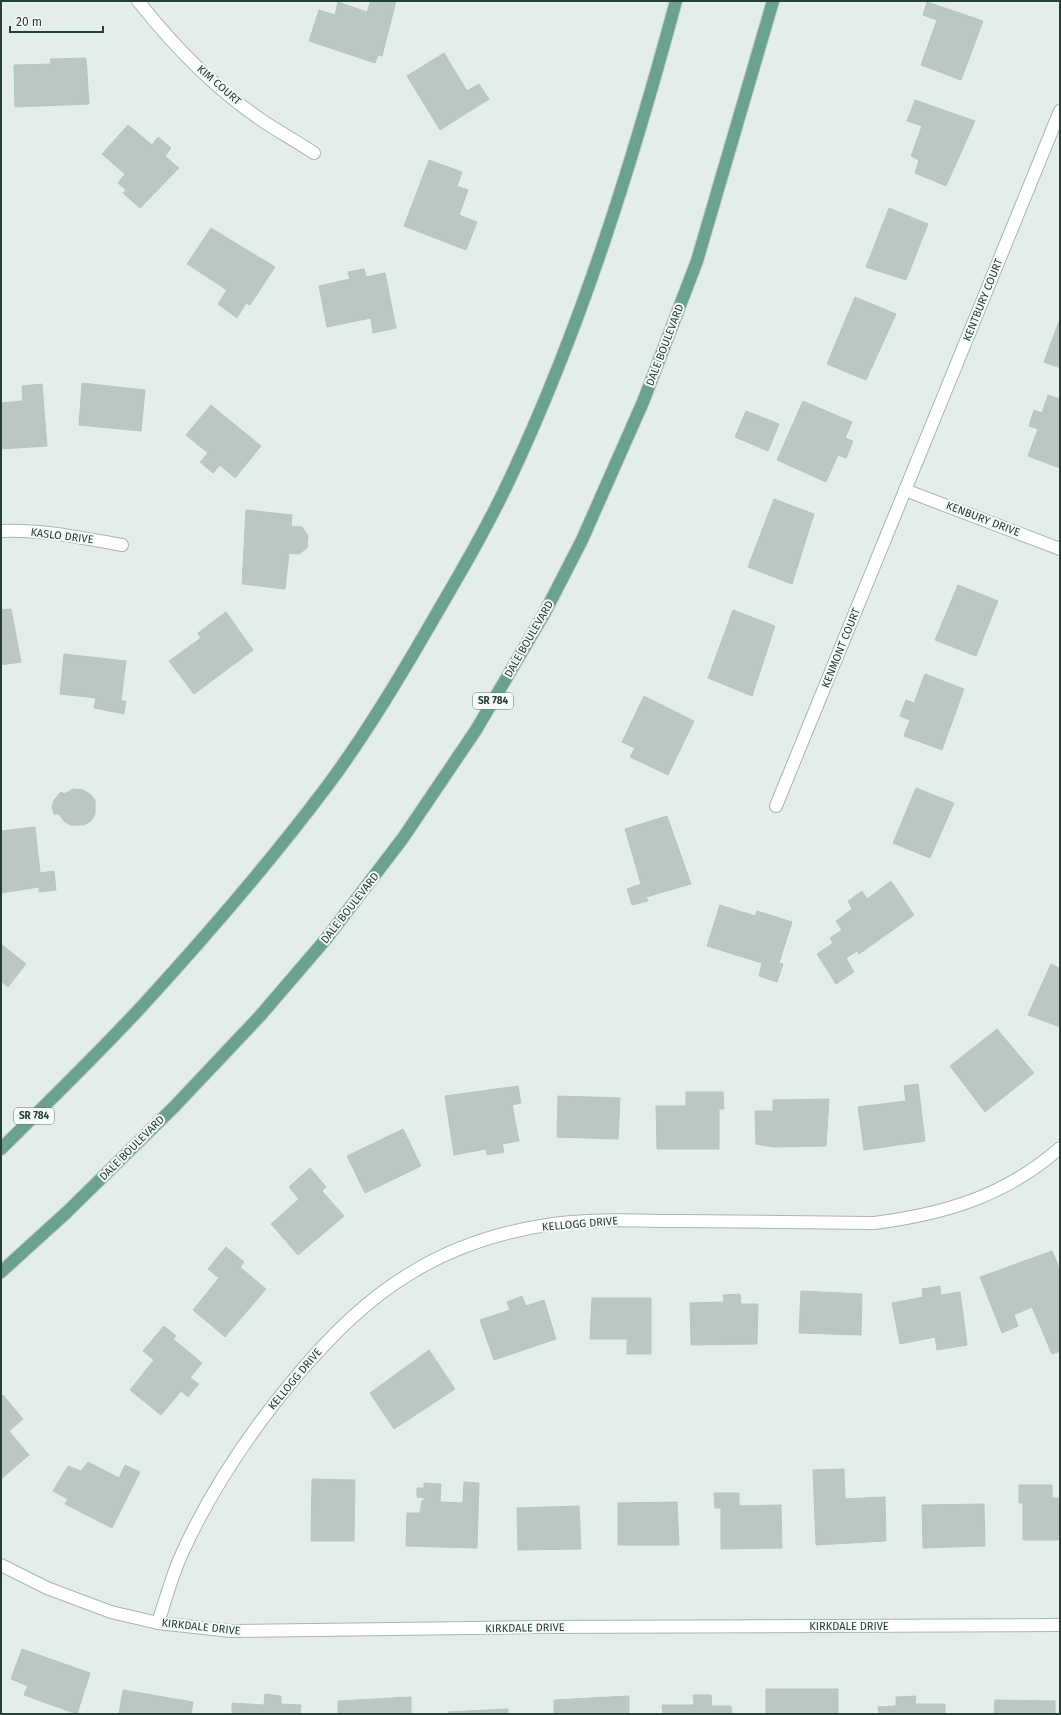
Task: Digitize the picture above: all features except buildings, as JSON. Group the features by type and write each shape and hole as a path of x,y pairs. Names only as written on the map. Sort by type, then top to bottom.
{"main road":[{"name":"SR 784","path":"1,1149 142,1006 228,910 328,784 391,692 462,570 513,473 548,394 600,252 650,98 676,1"},
{"name":"DALE BOULEVARD","path":"1,1272 67,1212 174,1107 260,1016 326,939 403,838 476,730 544,614 582,540 643,402 697,261 773,1"}],"street":[{"name":"KIM COURT","path":"138,1 162,32 208,78 259,118 314,153"},
{"name":"KENTBURY COURT","path":"905,490 1060,111"},
{"name":"KENBURY DRIVE","path":"905,490 1060,550"},
{"name":"KENMONT COURT","path":"776,806 905,490"},
{"name":"KASLO DRIVE","path":"1,531 18,530 66,535 122,545"},
{"name":"KELLOGG DRIVE","path":"158,1623 180,1559 209,1498 237,1452 278,1398 330,1338 360,1309 411,1273 458,1250 499,1235 554,1224 610,1220 874,1223 912,1218 958,1207 1002,1188 1043,1163 1060,1148"},
{"name":"KIRKDALE DRIVE","path":"1,1565 61,1593 111,1612 158,1623 231,1631 539,1627 1060,1625"}]}
